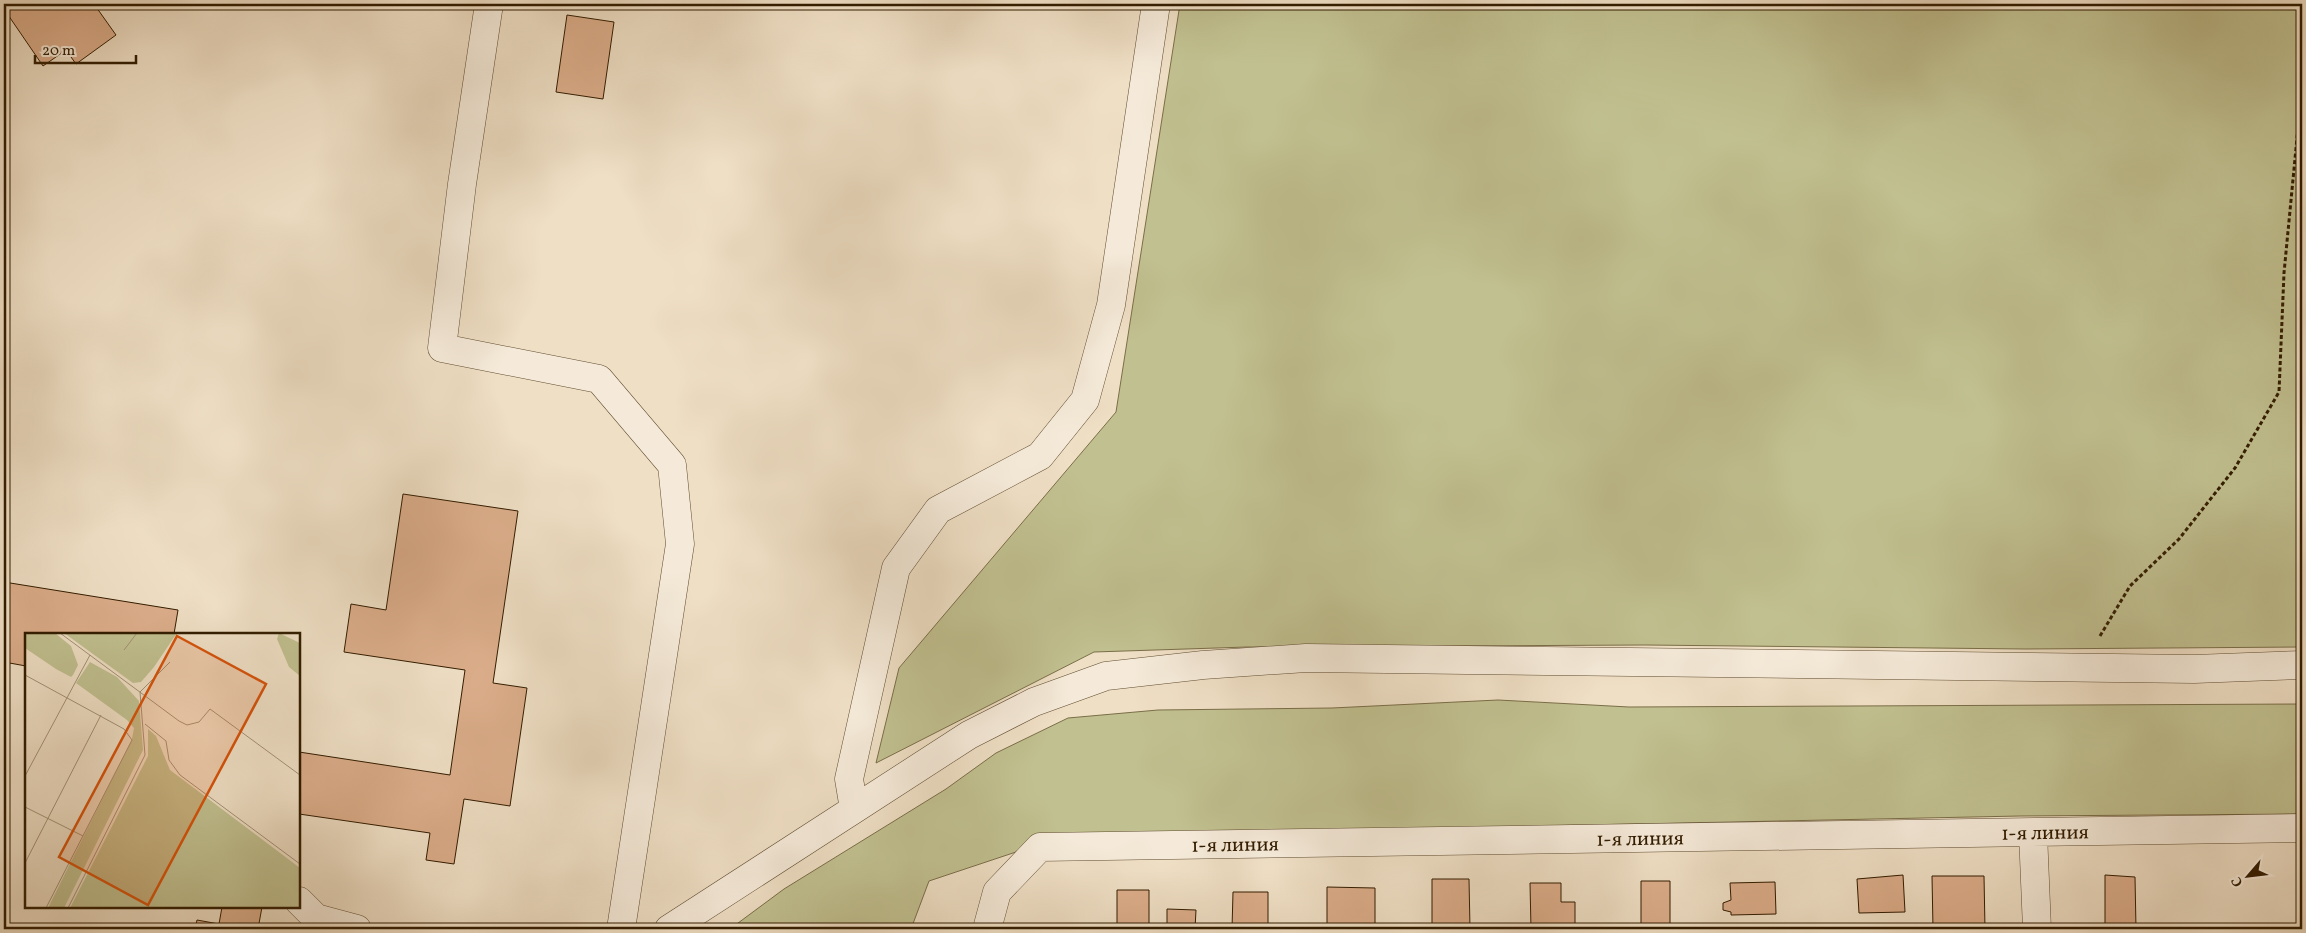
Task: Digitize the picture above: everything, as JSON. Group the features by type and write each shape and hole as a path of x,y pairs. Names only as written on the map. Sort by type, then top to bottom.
{"street":[{"path":"489,4 457,220 442,348 599,379 672,465 680,544 621,929"},
{"path":"854,809 849,780 896,568 938,510 1040,456 1085,400 1111,305 1156,4"},
{"path":"669,929 969,735 1034,702 1106,676 1202,665 1306,658 2194,669 2302,665"},
{"name":"1-я линия","path":"987,929 997,892 1040,847 2302,828"},
{"path":"2033,833 2037,929"},
{"path":"300,902 316,918 357,929"}],"path":[{"path":"2080,668 2130,586 2179,539 2235,468 2279,392 2284,273 2302,86"}],"shaded area":[{"path":"1180,4 2302,4 2302,647 2026,649 1645,645 1247,647 1094,652 876,763 899,668 1116,412"},
{"path":"1498,700 1629,707 2302,704 2302,814 2020,816 1055,836 1028,848 929,881 911,929 730,929 784,889 946,789 996,753 1068,718 1158,710 1332,708"}],"building":[{"path":"4,4 94,4 116,35 76,64 66,50 43,66 4,9"},
{"path":"567,15 614,22 603,99 556,92"},
{"path":"403,494 518,511 493,683 527,688 510,806 464,799 454,864 426,860 430,833 300,814 300,752 450,775 465,670 344,652 351,604 386,610"},
{"path":"4,582 178,610 174,633 25,633 25,666 4,662"},
{"path":"1903,875 1905,912 1859,913 1857,879"},
{"path":"2105,875 2135,877 2136,929 2105,928"},
{"path":"1932,876 1984,876 1985,929 1933,929"},
{"path":"1432,879 1469,879 1470,929 1432,929"},
{"path":"1641,881 1670,881 1670,929 1641,929"},
{"path":"1775,882 1776,914 1731,915 1731,912 1723,910 1723,903 1731,900 1730,883"},
{"path":"1530,883 1561,883 1561,902 1575,902 1575,929 1531,929"},
{"path":"1327,887 1375,888 1375,929 1327,929"},
{"path":"1117,890 1149,890 1149,929 1117,929"},
{"path":"1233,892 1268,892 1268,929 1232,929"},
{"path":"222,908 262,908 258,929 195,929 197,920 219,924"},
{"path":"1167,909 1196,910 1195,929 1167,929"}]}
